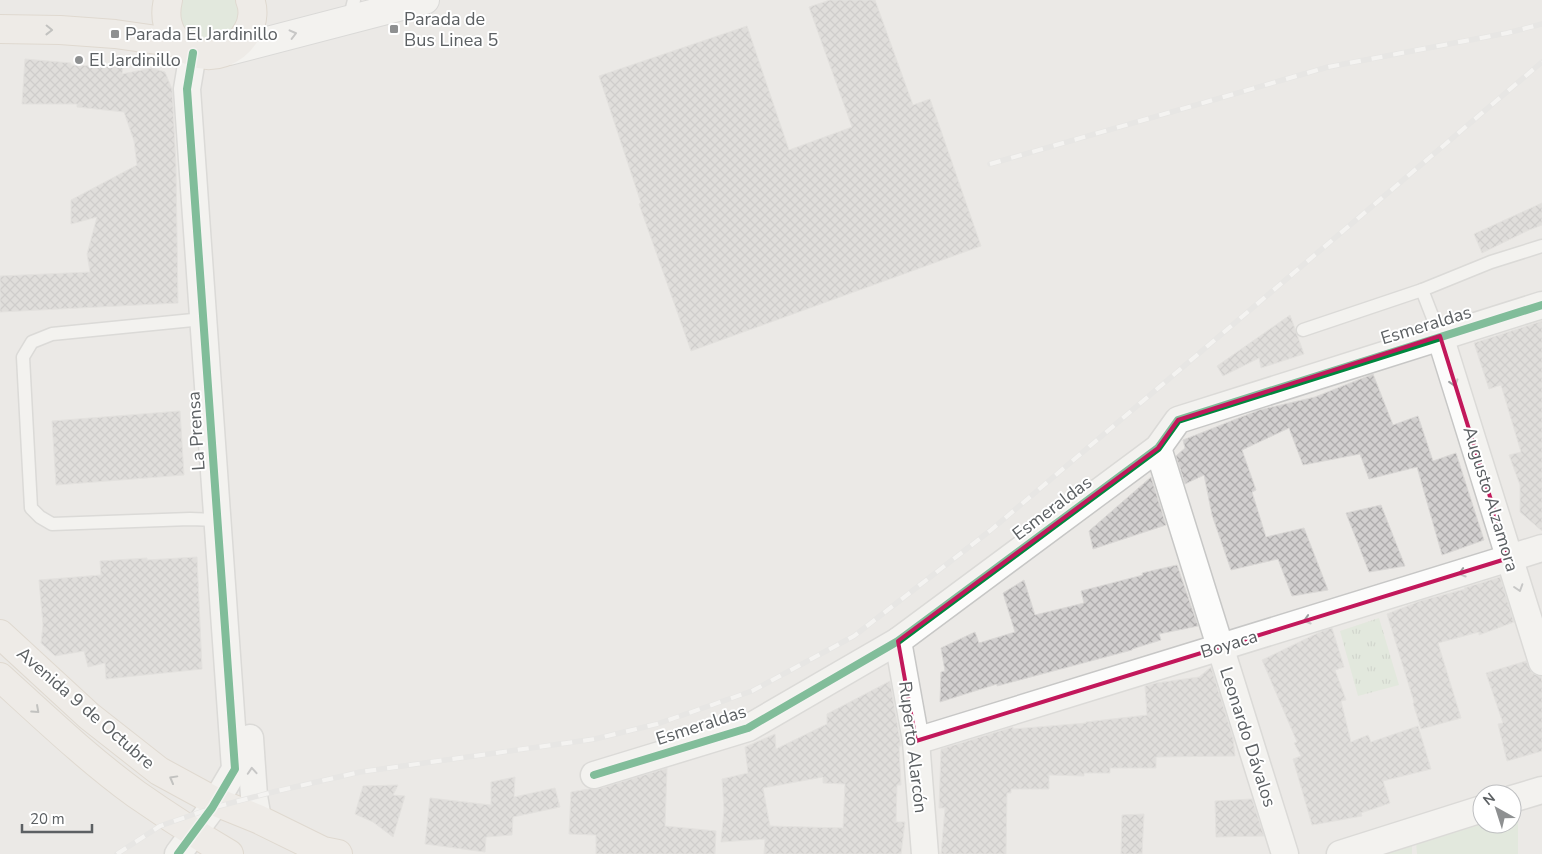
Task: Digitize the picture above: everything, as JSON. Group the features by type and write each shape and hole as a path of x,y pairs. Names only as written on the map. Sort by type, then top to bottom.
{"main road":[{"path":"168,0 165,11 168,28 203,51"},
{"path":"0,29 60,30 116,34 203,51 243,40 251,24 253,6 250,0"},
{"name":"Avenida 9 de Octubre","path":"0,634 89,716 159,771 216,802 258,819 323,850 338,854"},
{"name":"Avenida 9 de Octubre","path":"0,677 68,739 128,787 185,843 229,854"}],"street":[{"path":"203,51 351,10 425,0"},
{"name":"La Prensa","path":"185,843 216,802 234,769 187,89 203,51"},
{"name":"La Prensa","path":"203,51 204,90 254,796 258,819"},
{"name":"Esmeraldas","path":"594,775 748,728 898,641 1158,448 1178,420 1542,305"},
{"name":"Augusto Alzamora","path":"1440,336 1542,662"},
{"name":"Leonardo Dávalos","path":"1158,448 1286,854"},
{"name":"Boyaca","path":"916,740 1542,548"},
{"name":"Ruperto Alarcón","path":"898,641 916,740 925,854"},
{"path":"1522,796 1542,790"},
{"path":"1340,854 1472,812"}],"lane":[{"path":"1303,330 1422,290 1491,262 1542,246"},
{"path":"1422,290 1440,336"},
{"path":"203,319 52,334 32,342 23,356 31,508 40,517 52,524 190,519 217,520"}],"highlighted area":[{"path":"1440,336 1509,558 916,741 898,641 1158,448 1178,420"}],"green space":[{"path":"174,0 242,0 243,10 226,41 191,43 172,5"},
{"path":"1379,618 1399,685 1358,696 1340,631"},
{"path":"1472,823 1472,834 1518,834 1518,854 1417,854 1416,842"},
{"path":"1412,844 1412,854 1378,854"}],"building":[{"path":"830,0 875,0 913,105 930,99 981,246 691,351 639,204 641,203 599,76 747,26 789,150 852,127 809,7"},
{"path":"25,59 71,63 71,65 123,67 122,74 152,68 165,72 172,89 173,106 178,303 0,312 0,276 90,272 87,254 97,217 71,224 71,200 137,165 134,141 124,112 77,107 77,104 22,104"},
{"path":"1542,203 1542,225 1482,253 1474,234"},
{"path":"1290,315 1304,354 1261,368 1259,358 1223,376 1217,366"},
{"path":"1542,321 1542,531 1520,512 1520,485 1509,455 1521,452 1501,385 1489,389 1474,343"},
{"path":"1373,374 1393,425 1418,416 1433,461 1456,453 1484,540 1442,555 1417,467 1369,479 1360,454 1303,465 1289,428 1242,450 1256,490 1252,492 1266,537 1304,528 1328,590 1292,596 1278,559 1231,570 1212,515 1204,475 1185,484 1176,456 1185,448 1183,440 1259,410 1315,397"},
{"path":"180,411 184,475 56,485 52,421"},
{"path":"1151,477 1166,525 1093,549 1089,531"},
{"path":"1381,505 1405,566 1369,572 1346,513"},
{"path":"197,557 202,669 106,679 105,663 88,667 84,651 55,656 41,643 43,625 39,580 101,575 100,561"},
{"path":"1177,565 1198,626 1159,634 1161,640 1132,650 997,686 997,684 940,702 941,672 945,671 941,648 975,632 979,643 1015,632 1003,593 1024,580 1035,615 1084,603 1081,591"},
{"path":"1500,577 1514,622 1479,635 1479,632 1438,643 1461,718 1421,729 1387,614 1420,601"},
{"path":"1332,628 1344,667 1335,670 1346,700 1341,701 1351,742 1368,735 1371,742 1418,726 1431,769 1383,781 1390,803 1361,813 1362,816 1312,825 1293,759 1301,756 1294,743 1297,742 1262,660"},
{"path":"1526,661 1532,673 1541,677 1542,681 1542,751 1507,761 1498,724 1503,723 1486,673"},
{"path":"1211,667 1233,738 1235,756 1156,757 1156,768 1110,768 1110,773 1084,773 1084,776 1049,775 1049,789 1011,789 1011,793 1007,793 1006,854 941,854 945,808 939,808 941,749 1013,727 1013,729 1086,723 1147,715 1145,686 1199,677"},
{"path":"890,681 901,746 899,746 901,785 897,785 896,822 905,822 901,854 764,854 765,839 721,842 724,810 722,779 748,773 745,747 775,734 776,749 827,724 827,714","holes":["823,777 823,783 845,784 843,828 770,826 763,788"]},
{"path":"667,768 665,826 716,831 715,854 596,854 596,835 569,834 571,792 598,789"},
{"path":"515,777 514,797 555,788 560,807 513,817 512,835 486,837 485,852 425,844 430,798 491,805 491,782"},
{"path":"398,785 393,795 405,796 393,837 373,822 355,814 363,786"},
{"path":"1252,799 1264,836 1216,837 1215,801"},
{"path":"1144,814 1142,854 1121,854 1122,815"}],"railway":[{"path":"990,164 1328,67 1507,33 1542,24"},
{"path":"117,854 160,826 212,808 273,792 360,772 595,739 657,724 752,691 854,636 991,530 1542,62"}],"cycle path":[{"path":"178,854 212,808 235,769 187,89 193,53"},
{"path":"594,775 748,728 898,641 1158,448 1178,420 1542,305"}],"place":[{"name":"Parada de Bus Linea 5","path":"394,29"},
{"name":"Parada El Jardinillo","path":"115,34"},
{"name":"El Jardinillo","path":"79,60"}]}
